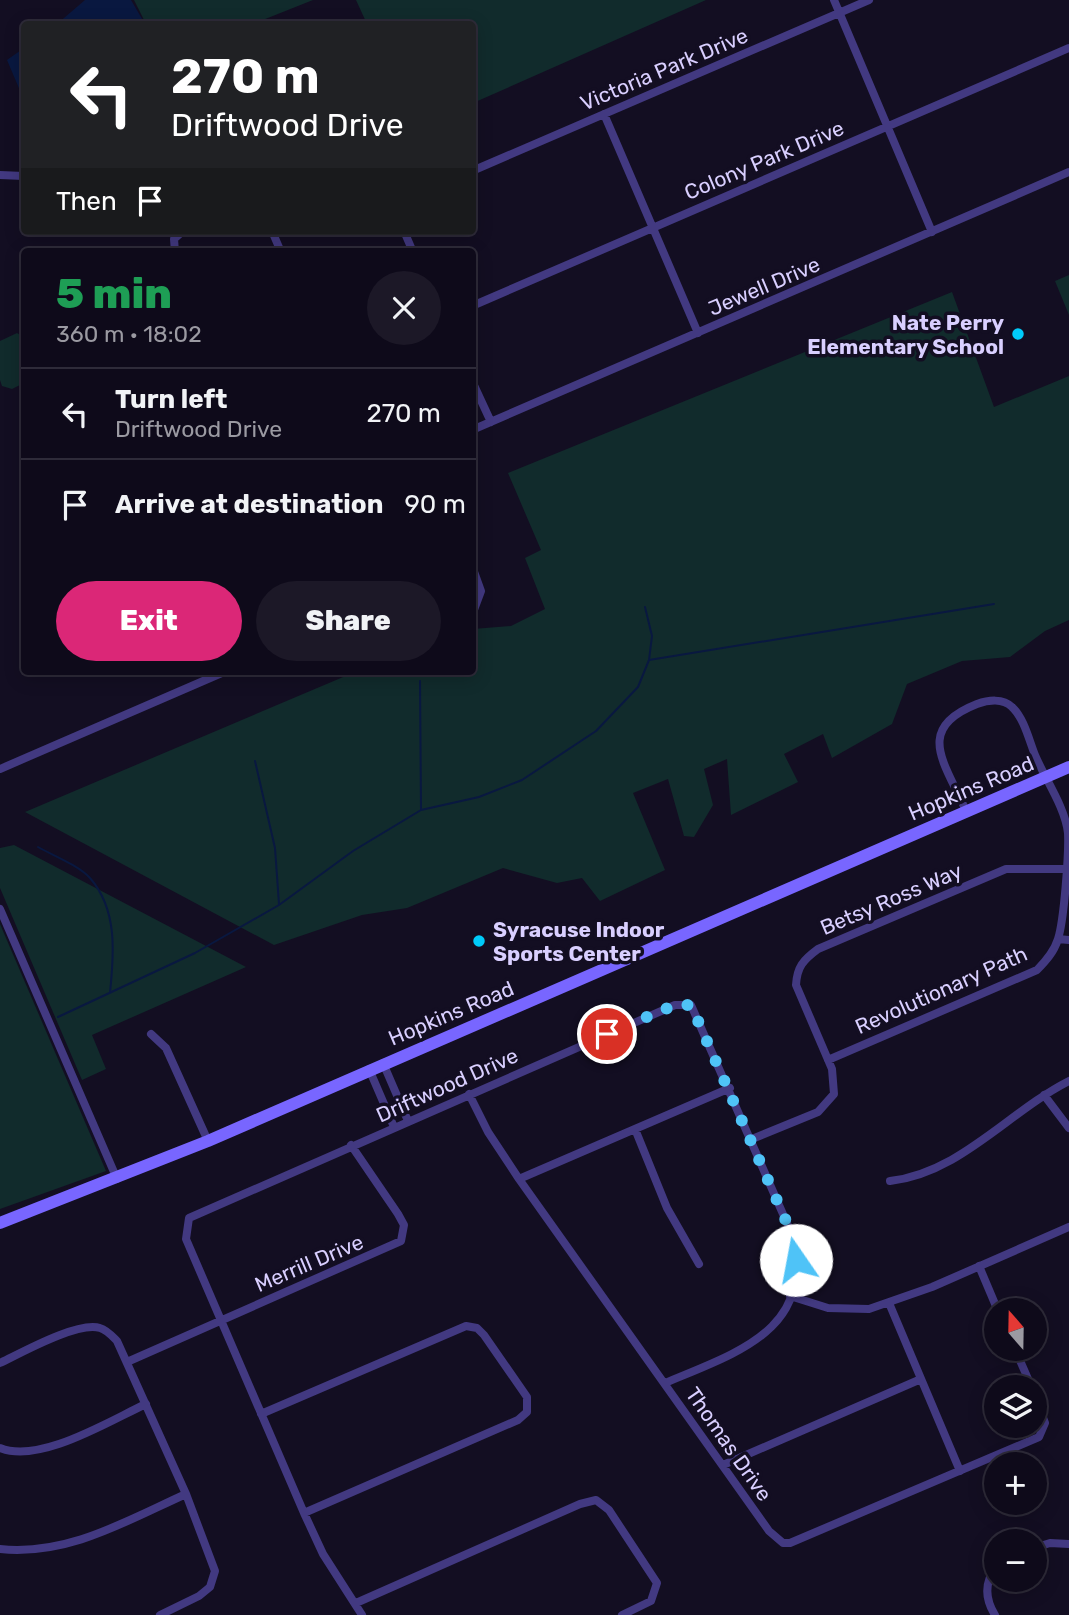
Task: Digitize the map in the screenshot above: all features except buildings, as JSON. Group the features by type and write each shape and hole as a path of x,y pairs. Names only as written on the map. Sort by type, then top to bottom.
{"street":[{"path":"834,0 932,232"},
{"name":"Victoria Park Drive","path":"476,169 869,0"},
{"name":"Colony Park Drive","path":"476,304 1069,48"},
{"path":"604,114 698,333"},
{"name":"Jewell Drive","path":"476,428 1069,172"},
{"path":"0,175 21,176"},
{"path":"476,390 491,422"},
{"path":"476,577 481,591 476,604"},
{"path":"0,769 209,675"},
{"path":"966,811 942,755 939,737 942,725 949,718 977,704 995,700 1011,706 1020,719 1045,778"},
{"name":"Hopkins Road","path":"0,1223 208,1141 1069,767"},
{"name":"Revolutionary Path","path":"828,1059 1037,970 1049,957 1058,939 1068,833 1045,778"},
{"name":"Betsy Ross Way","path":"752,1139 825,1106 834,1094 835,1082 828,1059 796,985 797,970 804,959 818,949 1006,869 1066,869"},
{"path":"0,909 117,1179"},
{"path":"1058,939 1069,940"},
{"name":"Driftwood Drive","path":"362,1615 323,1555 186,1238 186,1221 197,1212 685,1003 697,1013 730,1088 794,1241 796,1260 790,1296 779,1318 759,1340 665,1384"},
{"path":"151,1034 166,1048 208,1141"},
{"path":"383,1063 408,1121"},
{"path":"369,1069 394,1127"},
{"path":"890,1181 914,1178 943,1166 1044,1095 1069,1081"},
{"path":"519,1179 730,1088"},
{"name":"Thomas Drive","path":"470,1094 488,1132 519,1179 769,1531 783,1543 790,1543 1037,1438"},
{"path":"1044,1095 1069,1128"},
{"path":"635,1129 667,1208 699,1264"},
{"name":"Merrill Drive","path":"127,1362 401,1241 404,1225 351,1145"},
{"path":"790,1296 828,1308 850,1310 889,1303 1069,1227"},
{"path":"979,1266 993,1298"},
{"path":"889,1303 960,1471"},
{"path":"261,1414 466,1326 477,1328 484,1335 527,1397 527,1412 518,1420 304,1513"},
{"path":"0,1363 61,1336 90,1327 100,1328 117,1341 213,1559 214,1579 199,1596 160,1615"},
{"path":"723,1465 921,1379"},
{"path":"0,1448 12,1452 40,1450 146,1404"},
{"path":"0,1549 21,1551 65,1546 186,1494"},
{"path":"356,1603 589,1500 602,1503 609,1510 650,1568 657,1583 651,1601 622,1615"},
{"path":"1047,1544 1069,1544"},
{"path":"988,1592 989,1604 995,1615"}],"green space":[{"path":"134,0 313,0 260,21 144,21"},
{"path":"356,0 706,0 476,102 476,21 366,21"},
{"path":"1069,275 1069,315 1055,281"},
{"path":"952,292 994,407 1069,376 1069,620 1045,631 1010,657 962,661 907,684 892,724 832,758 823,734 784,754 798,782 731,815 727,759 704,769 713,805 694,837 684,836 668,779 633,793 665,870 600,901 582,878 557,883 503,868 407,908 362,915 274,945 25,812 348,675 476,675 476,629 511,626 545,609 525,558 541,550 508,473"},
{"path":"17,333 21,335 21,384 12,389 2,386 0,380 0,341"},
{"path":"14,845 246,967 92,1035 106,1069 82,1080 0,888 0,848"},
{"path":"0,924 106,1171 0,1209"}],"water":[{"path":"85,0 131,0 143,21 60,21"},
{"path":"21,50 21,93 7,60"}],"waterway":[{"path":"58,1017 195,953 279,905 353,851 421,810 479,797 522,780 596,731 638,687 649,660 994,604"},
{"path":"645,607 652,636 649,660"},
{"path":"420,681 421,809"},
{"path":"255,761 275,848 279,904"},
{"path":"38,847 66,861 90,878 106,904 113,948 110,993"}],"place":[{"name":"Nate Perry Elementary School","path":"1018,334"},
{"name":"Syracuse Indoor Sports Center","path":"479,941"}],"route":[{"path":"607,1034 675,1005 691,1005 730,1088 790,1230 796,1260"}]}
